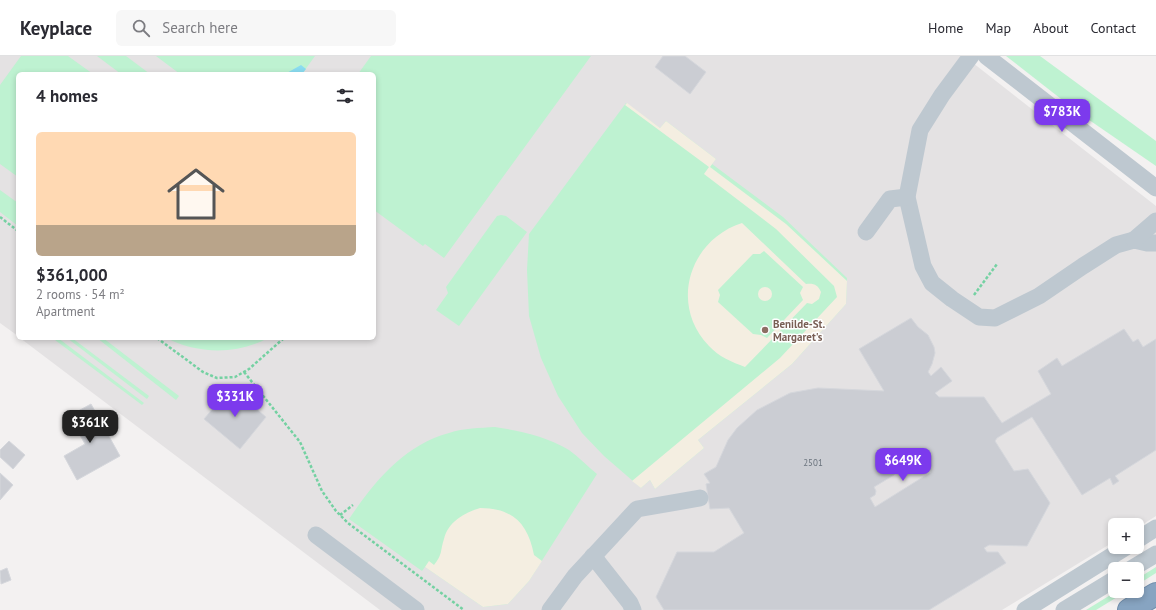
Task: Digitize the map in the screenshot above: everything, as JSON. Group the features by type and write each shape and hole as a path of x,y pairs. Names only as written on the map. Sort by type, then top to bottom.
{"highway":[{"path":"1129,610 1156,594"}],"street":[{"path":"971,56 942,95 920,130 907,197 923,266 932,283 952,300 979,317 995,318 1039,296 1116,245 1134,240 1156,221"},
{"path":"986,56 1155,188"},
{"path":"866,232 890,199 907,197"},
{"path":"1134,240 1147,243 1156,243"},
{"path":"550,610 575,576 637,509 700,498"},
{"path":"1144,536 1156,528"},
{"path":"316,535 416,610"},
{"path":"1024,610 1115,554"},
{"path":"1143,562 1156,554"},
{"path":"593,556 630,603 633,610"},
{"path":"1064,610 1108,583"}],"path":[{"path":"0,217 16,229"},
{"path":"973,297 997,264"},
{"path":"161,340 203,372 217,378 235,377 244,372 282,340"},
{"path":"244,372 300,442 322,491 340,515 348,523 464,610"},
{"path":"340,515 354,505"}],"shaded area":[{"name":"Benilde-St. Margaret's","path":"0,56 964,56 1156,206 1156,516 1144,524 1144,518 1108,518 1108,545 1002,610 380,610 23,340 376,340 376,72 16,72 16,335 0,323"}],"green space":[{"path":"21,56 68,56 90,72 16,72 16,176 0,164 0,85"},
{"path":"97,56 126,56 147,72 118,72"},
{"path":"156,56 315,56 303,72 177,72"},
{"path":"371,56 591,56 444,258 425,244 423,246 376,211 376,72 359,72"},
{"path":"1006,56 1040,56 1156,141 1156,166 1079,113"},
{"path":"626,103 660,128 666,121 716,159 712,164 783,217 847,278 846,304 792,364 698,440 704,448 655,489 650,480 641,488 604,456 582,433 558,396 541,358 529,316 527,270 529,234"},
{"path":"0,190 16,202 16,224 0,212"},
{"path":"497,216 506,216 527,232 459,326 436,310 448,293 446,287"},
{"path":"55,340 61,340 144,403 142,405"},
{"path":"70,340 75,340 149,396 147,399"},
{"path":"100,340 106,340 179,396 176,400"},
{"path":"171,340 264,340 256,344 230,350 204,350"},
{"path":"495,427 533,435 560,445 573,453 597,474 529,581 508,604 483,607 425,567 422,571 349,519 380,479 404,456 418,446 455,431 472,428"},
{"path":"1156,567 1156,573 1144,581 1144,575"},
{"path":"1108,597 1108,598 1116,598 1096,610 1086,610"}],"sand":[{"path":"627,103 660,128 666,121 716,159 710,167 786,224 847,281 846,304 792,364 698,440 704,448 655,489 650,480 641,488 632,481 780,358 837,297 834,286 776,229 704,174 709,167 625,105"},
{"path":"742,223 806,284 815,285 821,292 819,299 812,304 807,303 745,367 721,356 709,346 697,330 690,312 688,294 691,276 698,259 709,244 724,231","holes":["764,251 803,287 800,293 803,300 767,338 761,335 753,334 718,302 720,295 718,290 753,254 760,254"]},
{"path":"762,287 768,287 772,291 772,297 768,301 762,301 758,297 758,291"},
{"path":"480,508 502,511 517,520 528,535 534,555 542,561 529,581 508,604 483,607 425,567 429,561 434,565 437,561 446,533 453,523 468,513"}],"water":[{"path":"301,65 306,69 304,72 289,72"}],"building":[{"path":"663,56 685,56 706,72 690,94 655,67"},
{"path":"911,318 918,327 928,335 934,347 935,353 928,372 931,376 941,367 952,381 935,393 939,397 984,397 1002,423 1051,394 1038,371 1057,358 1062,366 1124,329 1133,342 1138,339 1143,347 1156,339 1156,450 1115,476 1119,481 1113,485 1110,478 1082,495 1032,417 997,438 995,441 1014,471 1028,469 1050,503 1027,546 989,545 984,548 987,552 998,552 1006,563 929,610 664,610 656,597 677,552 714,552 744,533 729,508 710,509 706,484 710,483 704,474 716,467 728,440 737,428 757,410 790,393 818,388 884,391 859,349","holes":["917,458 924,460 931,472 875,507 870,498 875,495 876,491 874,487 894,475 895,471"]},
{"path":"231,387 266,417 240,449 204,419"},
{"path":"91,404 120,456 77,480 64,456 85,444 69,416"},
{"path":"9,441 25,455 13,469 0,457 0,450"},
{"path":"0,473 13,485 0,500"},
{"path":"7,568 11,580 1,584 0,571"}],"place":[{"name":"Benilde-St. Margaret's","path":"765,330"}]}
